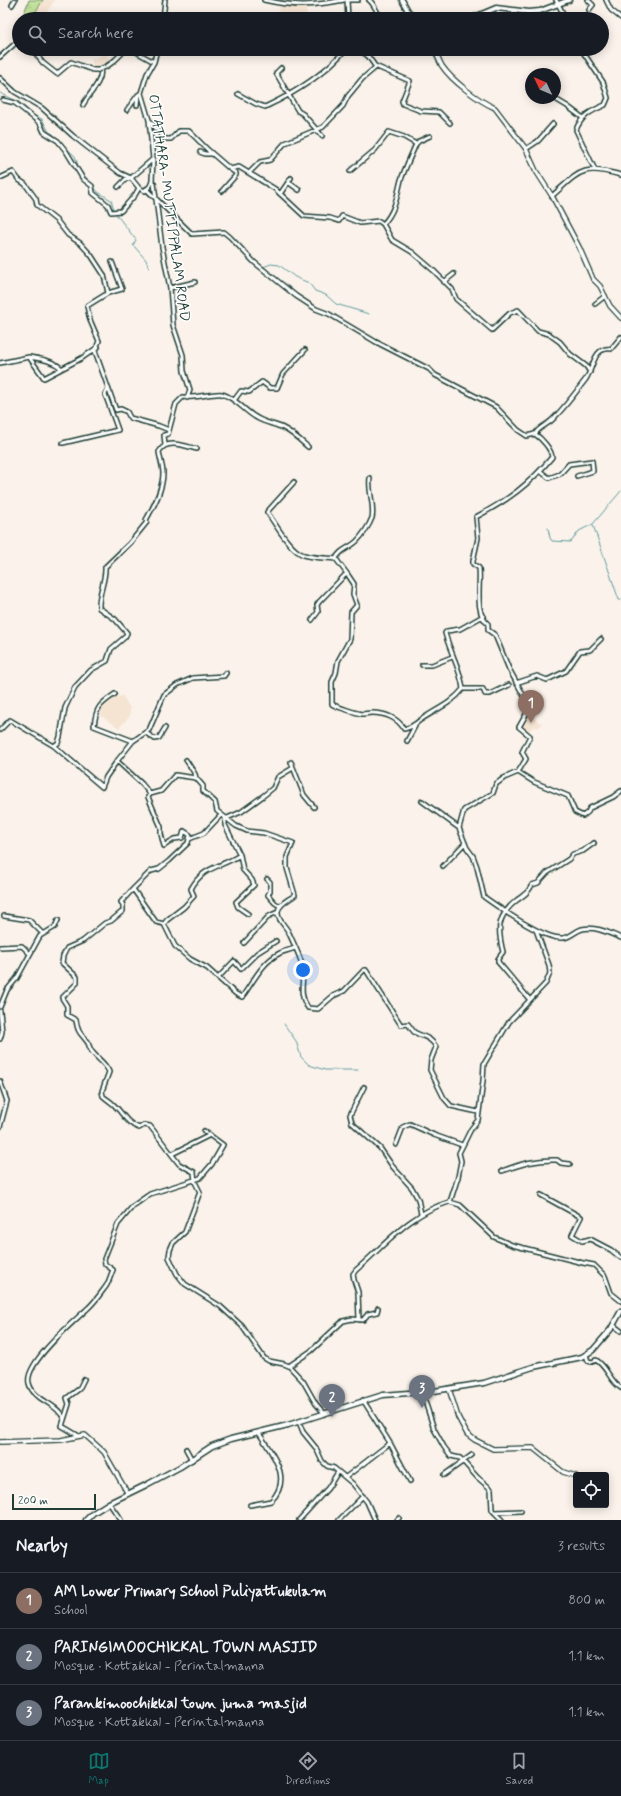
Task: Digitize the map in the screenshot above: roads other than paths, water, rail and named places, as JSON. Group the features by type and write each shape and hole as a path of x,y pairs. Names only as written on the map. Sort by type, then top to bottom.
{"main road":[{"path":"402,0 408,11"},
{"path":"487,12 496,8 529,12 540,11 558,2 569,0"},
{"path":"86,1520 93,1513 110,1502 192,1460 212,1446 231,1439 299,1422 363,1400 383,1395 448,1389 484,1383 533,1367 582,1357 593,1350 613,1325 621,1311"}],"street":[{"path":"12,5 16,0"},
{"path":"164,12 165,0"},
{"path":"264,0 279,4 314,6 347,0 358,0"},
{"path":"347,0 348,12"},
{"path":"369,0 375,6 378,12"},
{"path":"588,0 593,5 589,10"},
{"path":"606,0 611,10 621,18"},
{"path":"558,2 563,12"},
{"path":"0,57 12,46"},
{"path":"38,56 43,63 57,74 71,62 93,70 99,69 119,56"},
{"path":"143,56 154,62"},
{"name":"OTTATHARA- MUTTIPPALAM ROAD","path":"155,56 140,94 149,120 153,159 152,181 154,183 162,248 170,288 173,325 183,356 184,371 190,390 186,398"},
{"path":"238,94 256,104 265,107 289,95 320,74 338,56"},
{"path":"368,56 376,67 410,80 402,102 403,104 421,111 439,112 450,124"},
{"path":"437,56 442,66 460,85 495,108 526,149 536,172 552,196 579,247 593,279 610,306 621,318"},
{"path":"586,56 603,82 608,98 605,105 589,112 579,122 576,130 595,170"},
{"path":"249,173 260,162 270,160 284,143 323,127 343,106 348,96 362,79 376,67"},
{"path":"281,68 276,73 284,89 298,111 303,114 322,136"},
{"path":"83,105 99,79 99,69"},
{"path":"142,72 147,74"},
{"path":"0,78 15,92 42,108 73,136 120,173 131,178 139,188 145,191 150,186 152,181"},
{"path":"137,105 140,94"},
{"path":"126,110 140,94"},
{"path":"2,100 15,103 40,123 44,132 58,141 83,179 92,186 93,193 108,205 110,212 120,211 135,195 139,188"},
{"path":"561,102 583,118"},
{"path":"149,120 165,139 171,139 179,131 189,131 212,154 236,173 236,175 222,191"},
{"path":"526,149 538,141 553,124"},
{"path":"350,171 374,150 389,132 404,137 416,144"},
{"path":"383,224 389,219 396,203 402,179 416,144 419,140 430,136"},
{"path":"200,152 212,154"},
{"path":"118,187 126,179 131,178 153,159"},
{"path":"230,169 239,167 266,182 304,216 330,218 339,221 342,216 360,224 379,221 383,224 392,240 412,252 454,290 456,299 492,330 510,313 518,310 538,331 549,334 560,342 570,354 586,366 590,372"},
{"path":"552,196 581,171 595,170 621,175"},
{"path":"0,178 13,172 19,180 25,184 36,199 37,205 57,221 68,235 80,243 91,255 104,275 108,293"},
{"path":"280,194 291,178"},
{"path":"288,182 299,190"},
{"path":"146,189 192,234 224,232 273,278 316,309 328,314 376,342 429,370 435,375 496,406 518,430 527,436 535,434 538,429 555,418 590,372 593,362 601,350 611,349 621,337"},
{"path":"112,262 122,289 108,293 87,306 90,320 99,341 96,352 108,388 116,410 121,409 127,412 130,418 169,430"},
{"path":"444,282 454,274"},
{"path":"170,288 195,282"},
{"path":"595,304 605,296"},
{"path":"29,357 44,378 60,368 82,358 98,347"},
{"path":"235,399 241,391 249,392 262,382 270,388 277,388 283,374 306,350"},
{"path":"0,362 29,357 56,363 60,368"},
{"path":"63,443 118,430 105,394 108,388"},
{"path":"165,445 164,435 168,434 176,404 183,397 203,397 221,393 235,399 240,406 258,419 282,428 295,435 308,447"},
{"path":"459,828 464,810 493,793 496,784 504,778 518,772 526,760 522,752 530,736 519,726 528,711 529,705 516,683 495,636 488,630 488,624 483,616 479,602 481,579 479,568 473,564 473,561 478,538 476,517 507,500 519,491 552,457 552,453 535,434"},
{"path":"54,746 58,743 65,708 75,686 92,670 106,661 111,649 125,637 127,633 115,619 98,608 100,593 104,583 105,567 130,543 147,522 146,520 154,506 162,480 163,471 159,452 162,446 165,445 177,445 197,449"},
{"path":"540,471 549,478 562,473 569,464 592,461 593,471 577,476"},
{"path":"336,559 338,554 356,541 372,518 373,506 370,496 370,478"},
{"path":"294,482 267,512 296,550 303,555 336,559 354,584 353,594 357,605 351,612 350,639 338,661 336,673 332,682 332,704 337,708 355,711 360,714 383,714 395,718 401,723 404,729 416,725"},
{"path":"312,620 318,612 317,605 319,602 345,575 348,575"},
{"path":"463,689 460,673 452,656 445,633 446,631 460,629 483,616"},
{"path":"516,683 537,676 547,680 558,673 566,671 580,650 590,650 601,639"},
{"path":"422,664 432,664 452,656"},
{"path":"0,730 10,720 54,746 102,787 106,777 133,741 149,730 156,717 159,705 164,695 177,685 193,678 224,676 226,673"},
{"path":"407,741 420,720 450,702 463,689 483,689 485,694 490,694 509,685"},
{"path":"115,694 101,704 94,726 133,741"},
{"path":"146,732 155,739 158,738 165,728"},
{"path":"186,760 196,778 203,786 203,791 215,802 217,811 225,819 247,830 264,833 293,842 286,857 287,868 295,895 280,906 278,912 280,920 289,932 302,962 303,973 301,989 303,1001 308,1008 318,1009 333,996 344,991 364,970 366,970 401,1025 408,1024 414,1032 434,1042 436,1047 431,1060 430,1070 444,1098 451,1106 478,1112"},
{"path":"117,761 132,774 150,794"},
{"path":"291,762 304,795 314,807"},
{"path":"225,819 241,812 273,788 278,777 293,768"},
{"path":"518,772 534,782 568,796 575,812 583,816 590,808 613,797 621,791"},
{"path":"150,794 161,791 175,775 196,778"},
{"path":"150,794 148,797 161,827 164,846 174,839 182,838 184,831 190,835 188,843 165,865 151,871 133,889 121,902 123,904 123,910 111,921 105,923 83,941 67,948 63,956 62,963 67,970 74,973 78,977 77,983 62,998 67,1006 66,1015 76,1020 77,1029 82,1038 86,1040 92,1053 109,1072 102,1091 103,1096 113,1103 120,1113 136,1127 140,1128 144,1125 150,1126 179,1164 194,1172 200,1192 185,1232 173,1243 170,1250 169,1257 172,1264 185,1284 220,1306 242,1326 264,1358 269,1362 289,1366 303,1381 316,1404 325,1414"},
{"path":"422,802 459,828 465,843 473,856 484,896 536,930 562,938 572,936 581,929 603,930 621,938"},
{"path":"189,839 204,833 221,815"},
{"path":"225,819 225,825 240,855 244,870 254,885 236,902 236,904 248,914"},
{"path":"530,1000 498,962 498,959 503,952 499,934 500,923 505,910 520,897 528,893 532,885 538,883 547,873 569,860 573,854 582,851 594,842"},
{"path":"444,866 465,843"},
{"path":"164,924 184,907 194,896 191,889 195,880 202,873 240,855"},
{"path":"267,879 270,882 270,891 268,895 280,906"},
{"path":"133,889 156,922 164,924"},
{"path":"244,943 270,916 278,912"},
{"path":"4,916 29,920 43,934"},
{"path":"0,1007 7,990 17,978 43,934 55,927 58,920"},
{"path":"164,924 166,931 175,946 190,959 207,968 236,994 242,997 252,980 270,960 280,953 295,948"},
{"path":"536,930 550,973 546,983 509,1022 484,1064 478,1120 471,1129 459,1153 461,1161 458,1178 450,1202 460,1205 494,1238 512,1245 594,1265 605,1276 611,1293 621,1301"},
{"path":"218,978 234,961 241,969 257,953 276,941"},
{"path":"0,947 22,946 30,954"},
{"path":"0,1011 2,1032 0,1039"},
{"path":"0,1081 7,1101 0,1127"},
{"path":"364,1087 350,1115 352,1123 380,1148 393,1167 412,1188 418,1199 421,1214"},
{"path":"396,1145 403,1127 410,1124 434,1135 462,1145"},
{"path":"64,1420 61,1414 39,1398 31,1389 28,1380 33,1366 55,1339 91,1305 108,1284 113,1270 112,1267 105,1264 104,1259 118,1224 125,1215 133,1206 150,1194 200,1178 212,1164 223,1145 204,1131"},
{"path":"172,1154 210,1136"},
{"path":"502,1171 541,1159 557,1160 560,1163 570,1164"},
{"path":"541,1195 581,1217 572,1235 582,1241 590,1240 611,1250 621,1258"},
{"path":"359,1320 360,1307 353,1274 380,1246 421,1214 431,1208 449,1202"},
{"path":"289,1366 310,1352 342,1321 352,1319 363,1320 368,1314 377,1312 378,1308"},
{"path":"613,1325 621,1331"},
{"path":"586,1355 588,1361 592,1362 596,1360 601,1363 616,1384 621,1388"},
{"path":"79,1436 62,1426 69,1404 67,1398 79,1389 84,1379"},
{"path":"448,1389 458,1417 467,1434 471,1437 493,1449 533,1448 563,1472 573,1475"},
{"path":"422,1392 438,1438 451,1456 460,1458 477,1477 491,1489 492,1510 502,1520"},
{"path":"363,1400 390,1443 410,1481"},
{"path":"299,1422 303,1432 316,1448 322,1461 327,1466 334,1468 346,1477 363,1496 375,1520"},
{"path":"250,1505 271,1501 281,1488 278,1464 259,1433"},
{"path":"0,1442 61,1440 85,1435 104,1452 128,1494"},
{"path":"346,1477 390,1443"},
{"path":"186,1449 192,1460"},
{"path":"444,1475 472,1455"},
{"path":"299,1520 328,1488 338,1472"},
{"path":"339,1520 363,1496"},
{"path":"110,1502 121,1520"},
{"path":"494,1512 521,1511"}],"waterway":[{"path":"0,93 19,102 35,116 42,119 49,132 53,134 61,143"},
{"path":"66,148 75,156 79,169 98,192 111,200 114,209"},
{"path":"116,214 136,240 133,245 146,260 149,268"},
{"path":"227,237 255,266 260,268"},
{"path":"263,267 271,264 279,265 295,277 309,283 315,291 326,295 336,304 369,314"},
{"path":"548,528 552,541 571,542 579,531 593,524 621,491"},
{"path":"593,525 619,600 621,600"},
{"path":"284,1024 296,1041 301,1057 309,1065 325,1070 358,1070"}],"place":[{"name":"AM Lower Primary School Puliyattukulam","path":"531,723"},
{"name":"Parankimoochikkal town juma masjid","path":"422,1408"},
{"name":"PARINGIMOOCHIKKAL TOWN MASJID","path":"332,1417"}]}
